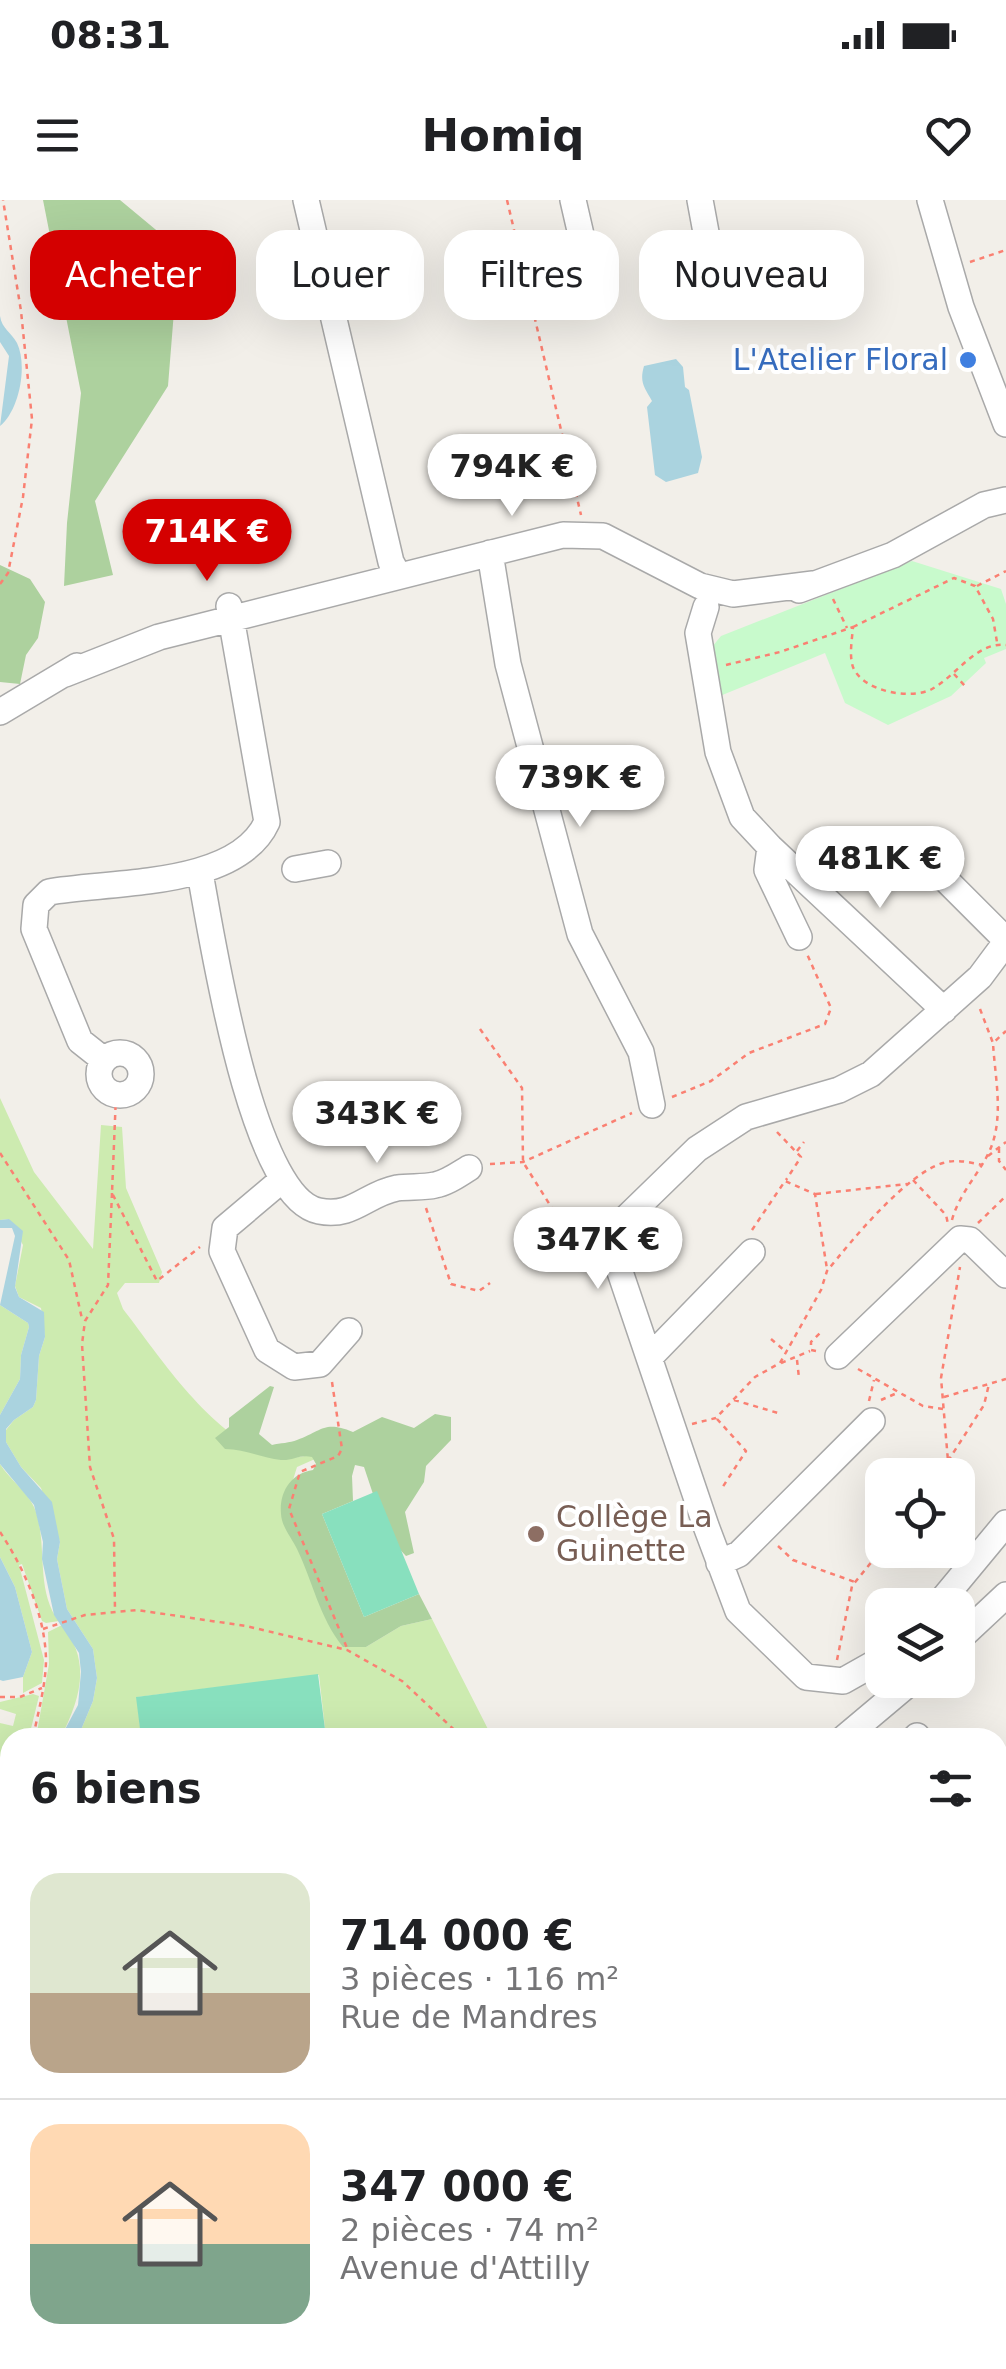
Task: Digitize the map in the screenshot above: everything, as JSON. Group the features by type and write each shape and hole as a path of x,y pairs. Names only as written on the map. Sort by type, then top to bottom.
{"street":[{"path":"306,200 391,562 389,577"},
{"path":"573,200 580,230"},
{"path":"700,200 706,230"},
{"path":"930,200 961,307 1006,423"},
{"path":"636,552 706,607 740,608 893,554 984,506 1006,500"},
{"path":"0,712 112,643 158,625 389,577 562,535 603,536 700,586 733,594 818,582"},
{"path":"490,553 508,664 580,934 641,1052 652,1105"},
{"path":"706,607 698,634 718,752 742,816 944,1010"},
{"path":"104,1060 80,1041 34,929 36,905 49,892 200,873 258,840 267,822 231,612"},
{"path":"865,1669 843,1681 806,1677 738,1610 617,1263 614,1238 624,1220 697,1148 746,1118 839,1090 871,1074 964,992 1006,941 906,840"},
{"path":"770,847 767,870 799,937"},
{"path":"200,873 234,1048 267,1150 292,1196 316,1211 348,1212 374,1196 398,1188 438,1185 469,1168"},
{"path":"109,1055 130,1055 140,1067 136,1088 116,1095 100,1081 104,1060 109,1055"},
{"path":"283,1179 225,1228 222,1251 268,1350 294,1367 320,1364 349,1331"},
{"path":"840,1355 956,1241 970,1240 1006,1274"},
{"path":"650,1356 752,1252"},
{"path":"719,1563 740,1554 870,1414"},
{"path":"952,1588 1006,1524"},
{"path":"975,1624 1006,1595"},
{"path":"856,1728 892,1698"}],"path":[{"path":"0,584 8,573 20,516 32,419 21,311 3,200"},
{"path":"507,200 586,536"},
{"path":"950,268 1006,250"},
{"path":"976,586 1006,572"},
{"path":"714,669 850,628 954,578 976,586 992,619 997,644"},
{"path":"818,582 850,628 853,667 868,682 888,690 914,694 932,689 997,644 1006,645"},
{"path":"953,672 965,686"},
{"path":"868,682 872,675"},
{"path":"469,1168 523,1162 710,1081 750,1053 825,1024 831,1008 799,937"},
{"path":"910,1181 946,1216 953,1230 953,1215 987,1157 999,1103 993,1042 981,1011 964,992"},
{"path":"480,1029 522,1088 523,1162 560,1221 563,1240 544,1253"},
{"path":"993,1042 1006,1031"},
{"path":"116,1095 108,1285 84,1320 82,1344 90,1467 114,1539 116,1612"},
{"path":"752,1252 746,1245 753,1229 801,1157 775,1129 768,1111"},
{"path":"796,1152 804,1142"},
{"path":"987,1157 1006,1142"},
{"path":"999,1148 999,1161 1006,1170"},
{"path":"0,1153 69,1260 79,1318 84,1320"},
{"path":"780,1363 827,1270 910,1181 941,1164 961,1161 982,1165"},
{"path":"786,1182 814,1194 910,1181"},
{"path":"420,1186 451,1284 480,1291 490,1283"},
{"path":"112,1192 156,1281 225,1228"},
{"path":"814,1194 827,1270"},
{"path":"948,1458 943,1362 960,1269 956,1234 968,1222 974,1228 1006,1196"},
{"path":"812,1350 812,1342 822,1331"},
{"path":"771,1339 786,1352"},
{"path":"676,1429 716,1418 755,1378 812,1350 840,1355 922,1406 943,1409"},
{"path":"326,1356 342,1450 338,1456 300,1472 289,1509 347,1650"},
{"path":"796,1359 800,1378"},
{"path":"870,1414 874,1378"},
{"path":"942,1397 1006,1379"},
{"path":"950,1458 984,1405 989,1384"},
{"path":"733,1400 778,1413"},
{"path":"716,1418 746,1451 722,1488"},
{"path":"763,1531 792,1560 854,1582"},
{"path":"0,1532 18,1559 42,1629 46,1660 35,1728"},
{"path":"843,1681 836,1668 854,1582 866,1568"},
{"path":"42,1629 85,1615 137,1610 246,1626 347,1650 402,1681 452,1728"},
{"path":"0,1697 20,1697 43,1687"}],"green space":[{"path":"43,200 120,200 156,230 49,230"},
{"path":"67,320 173,320 168,386 95,501 113,575 64,586 67,523 81,393"},
{"path":"912,561 1001,589 1006,604 1006,649 984,658 986,663 951,696 888,725 845,703 825,653 715,698 712,647 721,636"},
{"path":"0,565 30,579 45,602 38,638 26,655 20,684 0,682"},
{"path":"0,1098 34,1172 93,1249 101,1125 122,1127 126,1188 162,1272 159,1283 125,1283 117,1293 123,1309 181,1384 230,1433 257,1449 285,1457 313,1454 315,1459 297,1467 285,1506 366,1647 401,1626 432,1619 487,1728 325,1728 319,1675 137,1697 140,1728 82,1728 97,1678 93,1649 67,1609 57,1559 60,1542 41,1488 21,1467 6,1442 6,1430 36,1400 39,1356 45,1337 41,1308 19,1297 15,1286 23,1245 9,1219 0,1220"},
{"path":"0,1305 29,1327 21,1355 20,1379 0,1415"},
{"path":"270,1386 274,1387 259,1434 272,1445 329,1427 353,1432 382,1417 414,1428 435,1414 451,1417 451,1440 426,1466 424,1482 405,1512 414,1553 406,1556 387,1536 364,1467 355,1465 353,1501 322,1514 364,1617 419,1594 432,1619 401,1626 366,1647 343,1647 335,1636 281,1514 284,1491 298,1475 313,1470 316,1464 312,1457 274,1459 225,1449 215,1438 229,1427 229,1418"},
{"path":"0,1464 34,1507 47,1595 59,1621 42,1621 22,1564 19,1565 44,1660 42,1683 23,1693 23,1677 32,1652 15,1587 0,1557"},
{"path":"377,1491 419,1594 364,1617 322,1514"},
{"path":"62,1625 80,1667 78,1695 65,1728 38,1728 49,1664 48,1632"},
{"path":"318,1674 325,1728 140,1728 136,1697"},
{"path":"39,1696 31,1728 0,1728 0,1723 13,1726 16,1714 0,1709 0,1702"}],"water":[{"path":"0,316 17,343 22,364 17,399 0,426 9,356 0,342"},
{"path":"676,359 683,367 702,457 698,473 666,482 655,475 647,407 652,401 642,377 644,366"},
{"path":"9,1219 23,1231 15,1287 19,1297 44,1312 45,1337 39,1356 36,1400 6,1429 6,1442 21,1467 52,1502 67,1609 93,1649 97,1678 82,1728 66,1728 78,1705 79,1653 54,1615 34,1505 0,1464 0,1415 20,1379 21,1355 29,1327 0,1305 15,1236 12,1228 0,1228 0,1220"},
{"path":"0,1557 15,1587 32,1652 23,1677 3,1681 0,1680"}],"place":[{"name":"L'Atelier Floral","path":"968,360"},
{"name":"Collège La Guinette","path":"536,1534"}]}
